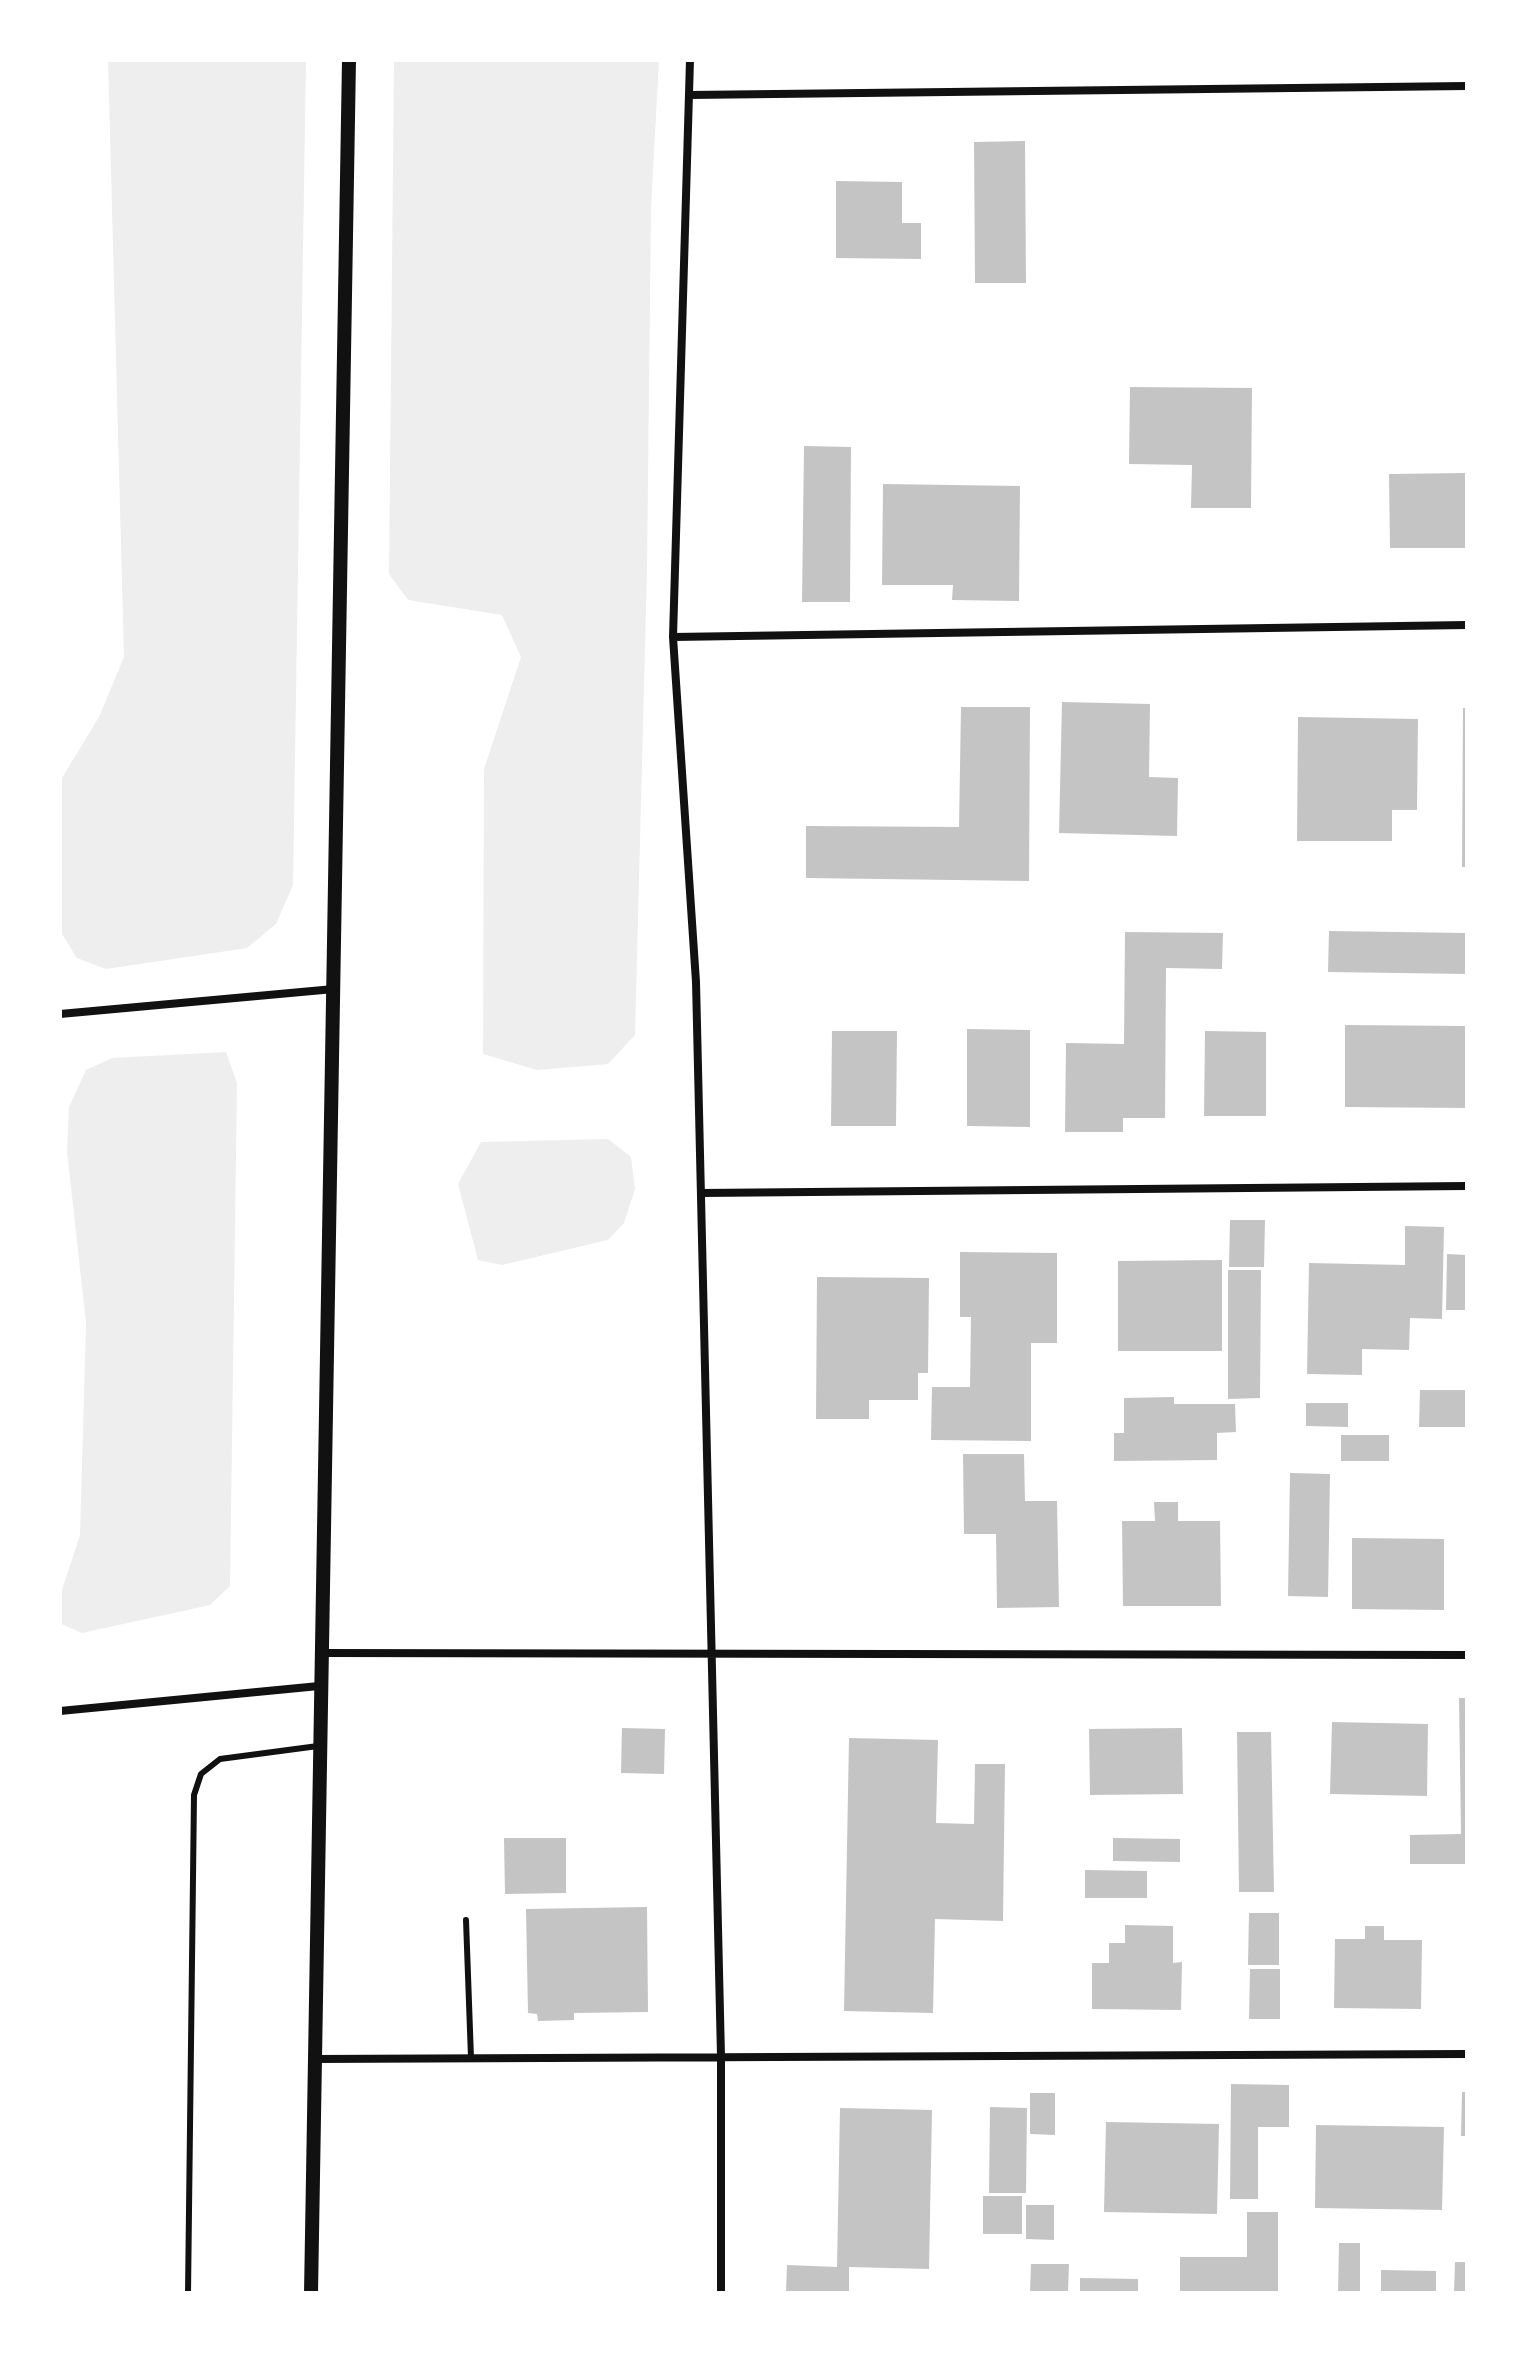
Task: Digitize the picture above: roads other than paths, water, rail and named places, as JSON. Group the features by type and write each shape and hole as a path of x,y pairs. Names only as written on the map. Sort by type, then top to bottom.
{"street":[{"path":"311,2293 349,60"},
{"path":"690,60 673,637 696,982 721,2056 721,2293"},
{"path":"689,95 1467,86"},
{"path":"673,637 1467,625"},
{"path":"60,1014 334,989"},
{"path":"701,1193 1467,1186"},
{"path":"320,1653 1467,1655"},
{"path":"60,1711 319,1686"},
{"path":"313,2059 1467,2054"}],"lane":[{"path":"188,2293 194,1795 201,1774 220,1759 318,1746"},
{"path":"466,1920 471,2058"}]}
